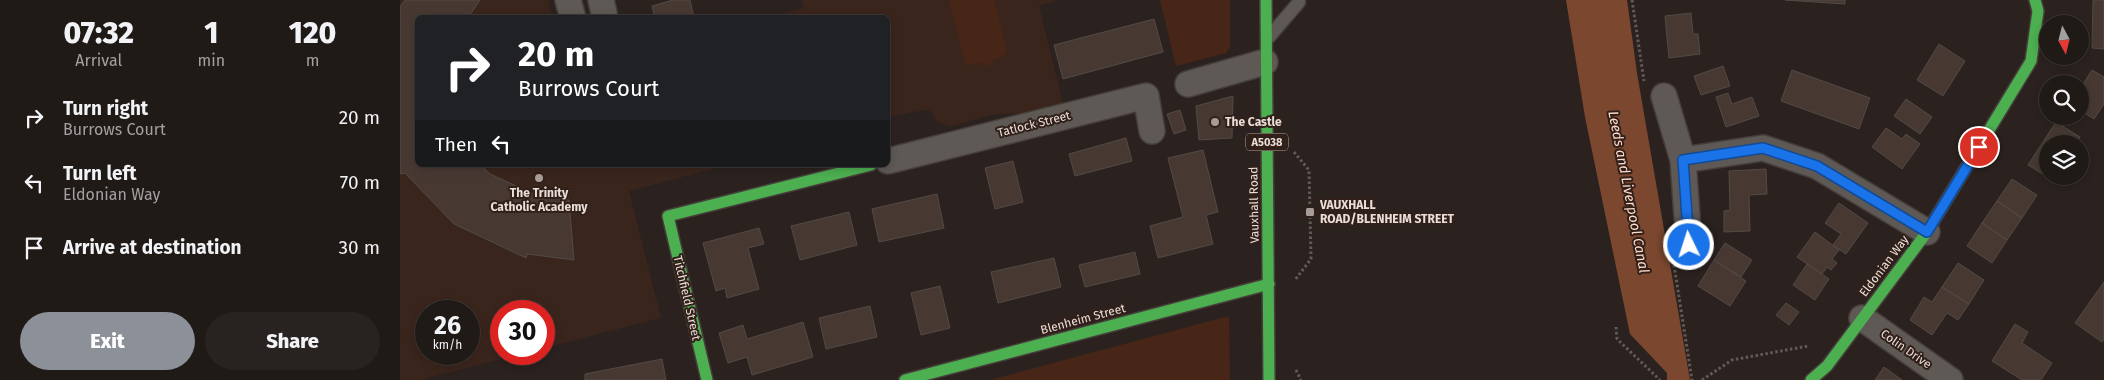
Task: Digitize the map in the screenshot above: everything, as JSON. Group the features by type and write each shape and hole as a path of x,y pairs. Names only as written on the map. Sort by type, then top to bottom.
{"street":[{"path":"568,0 572,15"},
{"path":"601,0 604,15"},
{"name":"Vauxhall Road","path":"1266,0 1269,380"},
{"name":"Eldonian Way","path":"1811,380 1827,366 1927,232 2031,61 2038,11 2035,0"},
{"path":"1188,84 1266,51"},
{"name":"Tatlock Street","path":"890,160 1146,96 1152,132"},
{"path":"1664,96 1683,160 1689,245"},
{"path":"1683,160 1763,148 1817,166 1927,232"},
{"name":"Titchfield Street","path":"706,380 668,216 863,167"},
{"name":"Blenheim Street","path":"905,380 1269,284"},
{"name":"Colin Drive","path":"1862,318 1950,380"}],"lane":[{"path":"1266,51 1299,2"}],"path":[{"path":"1616,327 1617,339 1660,380"},
{"path":"1702,380 1732,360 1807,345 1827,366"}],"shaded area":[{"name":"The Trinity Catholic Academy","path":"400,0 548,0 552,15 415,15 415,167 720,167 629,191 661,318 555,345 555,300 490,300 490,362 480,364 480,300 415,300 415,365 478,365 419,380 400,380"},
{"path":"802,0 1060,0 1039,6 1064,107 1036,112 991,115 949,127 936,120 930,109 892,116 890,118 890,15 780,15 804,8"},
{"path":"949,0 994,0 1007,51 1002,57 993,60 993,64 982,66 981,62 970,65 965,63"},
{"path":"1160,0 1230,0 1230,47 1226,53 1176,66"},
{"path":"1229,316 1230,380 990,380"}],"water":[{"name":"Leeds and Liverpool Canal","path":"1566,0 1627,0 1637,73 1690,380 1667,380 1667,373 1630,334 1585,117"}],"building":[{"path":"405,0 480,0 470,15 415,15 415,167 483,167 490,174 538,196 569,200 574,260 527,254 526,258 454,224 405,173 400,174 400,7"},
{"path":"673,0 690,0 693,15 654,15 652,6"},
{"path":"1785,0 1845,0 1845,4"},
{"path":"2093,0 2104,0 2104,49 2092,48"},
{"path":"1691,13 1693,34 1698,34 1700,54 1669,58 1665,16"},
{"path":"1154,19 1163,52 1063,79 1054,45"},
{"path":"1939,44 1965,61 1943,96 1917,80"},
{"path":"1723,66 1730,86 1701,95 1694,76"},
{"path":"1792,70 1870,98 1859,129 1781,101"},
{"path":"2092,70 2104,77 2104,104 2094,119 2089,116 2089,75"},
{"path":"1728,93 1732,104 1752,97 1759,116 1726,127 1716,97"},
{"name":"The Castle","path":"1233,96 1232,138 1199,140 1196,106"},
{"path":"1906,99 1932,117 1920,134 1894,116"},
{"path":"1180,110 1186,130 1174,134 1167,114"},
{"path":"2054,125 2061,125 2077,135 2048,135"},
{"path":"1886,128 1902,139 1906,134 1920,144 1902,169 1872,147"},
{"path":"1126,138 1132,161 1075,176 1069,154"},
{"path":"2039,148 2039,172 2028,165"},
{"path":"1203,150 1218,212 1206,215 1213,244 1158,258 1150,226 1183,217 1168,158"},
{"path":"1013,161 1023,202 995,209 985,168"},
{"path":"1766,169 1767,194 1749,195 1750,231 1724,232 1724,211 1730,210 1729,171"},
{"path":"2012,179 2037,195 2022,218 1997,201"},
{"path":"937,194 944,228 879,242 872,209"},
{"path":"1997,201 2022,218 2007,240 1982,223"},
{"path":"1839,203 1868,223 1846,254 1833,245 1841,234 1825,223"},
{"path":"849,212 857,245 800,260 791,226"},
{"path":"1982,223 2007,240 1992,263 1967,246"},
{"path":"759,228 764,244 748,248 759,289 727,298 725,288 716,291 703,243"},
{"path":"1815,232 1839,250 1832,259 1837,263 1831,270 1827,267 1822,274 1797,257"},
{"path":"1725,243 1752,260 1741,277 1714,260"},
{"path":"1135,252 1140,274 1085,287 1079,265"},
{"path":"1054,258 1061,287 998,303 991,272"},
{"path":"1714,260 1746,281 1730,306 1698,286"},
{"path":"1958,263 1984,280 1969,304 1942,287"},
{"path":"1807,264 1829,279 1815,300 1793,285"},
{"path":"2104,282 2104,339 2102,342 2075,323"},
{"path":"940,286 950,328 921,335 911,293"},
{"path":"1942,287 1969,304 1958,320 1947,313 1932,335 1910,320 1924,297 1932,302"},
{"path":"1786,303 1799,312 1789,325 1776,315"},
{"path":"870,306 877,337 826,349 819,318"},
{"path":"803,322 813,357 752,375 747,357 728,363 719,333 743,325 747,339"},
{"path":"2015,324 2028,332 2022,343 2052,363 2041,380 2022,380 1992,361"},
{"path":"662,359 666,380 585,380 585,374"},
{"path":"1884,367 1902,380 1875,380"}],"traffic: fast":[{"path":"1266,0 1269,380"},
{"path":"1811,380 1827,366 1927,232 2031,61 2038,11 2035,0"},
{"path":"707,380 668,216 863,167"},
{"path":"905,380 1269,284"}],"place":[{"name":"The Castle","path":"1215,122"},
{"name":"The Trinity Catholic Academy","path":"539,178"},
{"name":"VAUXHALL ROAD/BLENHEIM STREET","path":"1310,212"}],"route":[{"path":"1689,245 1683,160 1763,148 1817,166 1927,232 1979,147"}]}
